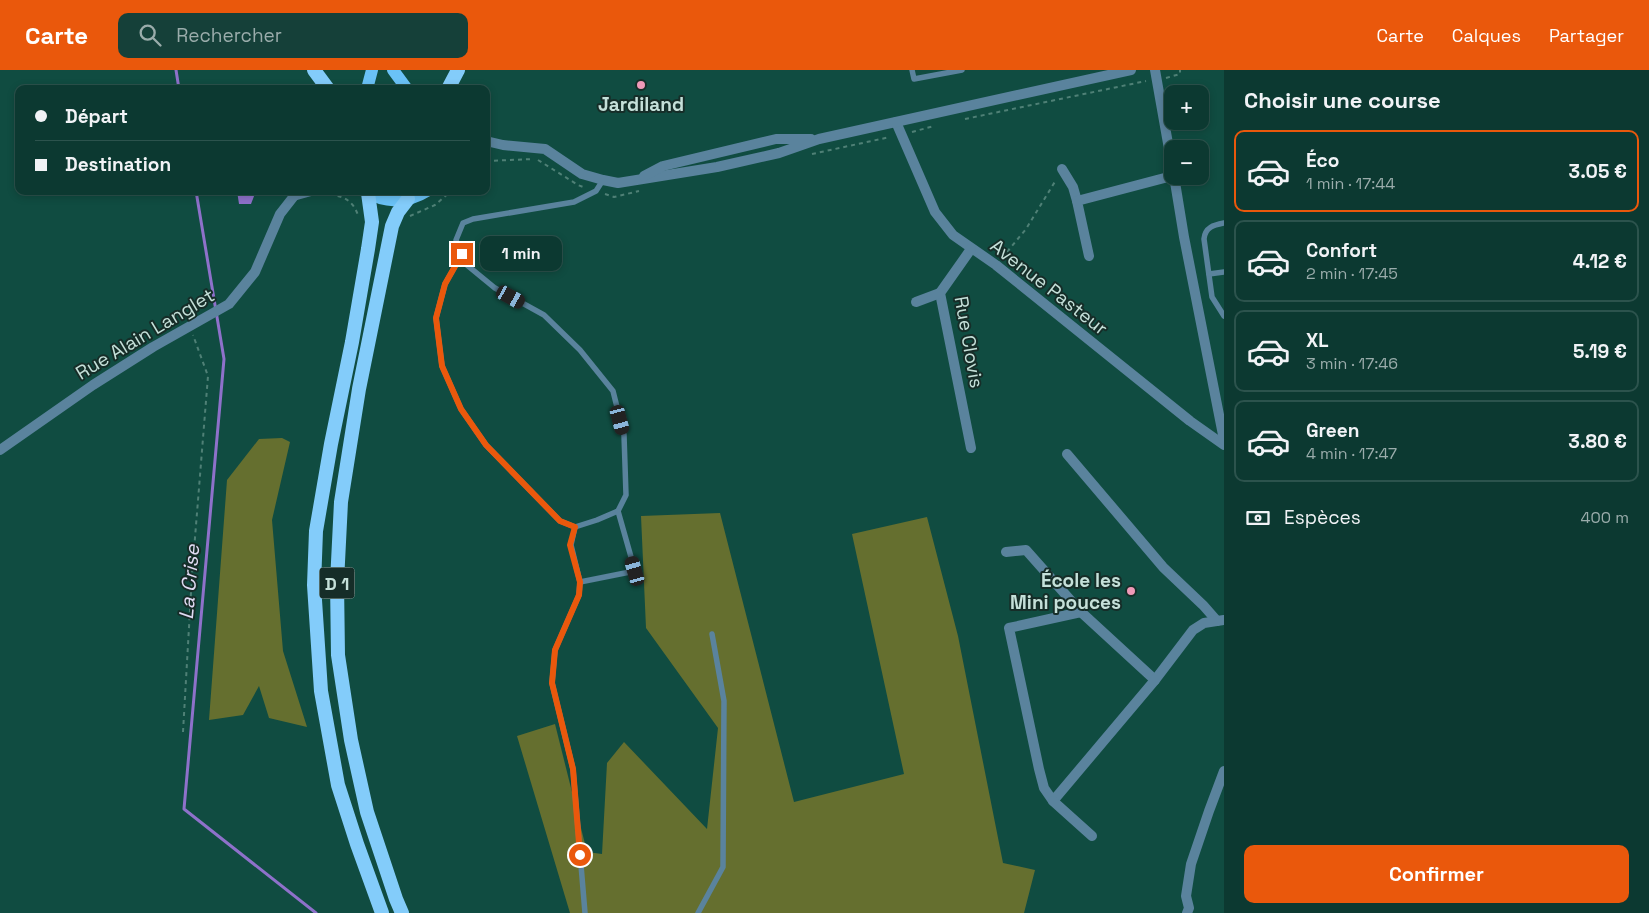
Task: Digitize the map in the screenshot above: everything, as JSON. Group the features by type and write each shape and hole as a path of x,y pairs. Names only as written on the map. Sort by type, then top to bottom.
{"highway":[{"path":"314,70 325,85"},
{"path":"450,85 458,70"},
{"name":"D 1","path":"368,195 372,222 352,342 331,444 316,532 314,585 321,691 338,785 382,913"},
{"name":"D 1","path":"402,913 367,812 352,740 338,655 336,582 340,502 361,379 392,226 398,212 408,199"}],"main road":[{"path":"368,85 372,70"},
{"path":"393,70 404,85"},
{"path":"375,195 388,200 408,199 417,195"}],"street":[{"path":"490,142 545,149 582,174 618,183 748,160 779,153 819,139 1130,70"},
{"path":"1155,70 1167,140"},
{"name":"Avenue Pasteur","path":"896,122 935,212 953,235 996,265 1190,421 1224,446"},
{"path":"636,180 663,166 776,139 819,139"},
{"path":"490,148 503,145"},
{"path":"1062,169 1073,187 1089,256"},
{"path":"1077,200 1164,178"},
{"path":"1175,185 1220,406 1224,440"},
{"name":"Rue Alain Langlet","path":"0,450 93,385 153,347 230,304 255,272 280,214 295,195"},
{"name":"Rue Clovis","path":"971,249 940,293 971,448"},
{"path":"916,302 940,293"},
{"path":"1067,454 1163,567 1220,620"},
{"path":"1006,552 1026,550 1081,612 1155,680"},
{"path":"1081,612 1009,628 1038,769 1044,788 1053,801 1092,836"},
{"path":"1053,801 1155,680 1194,630 1204,623 1220,620"},
{"path":"1188,913 1189,908 1186,896 1191,864 1224,771"}],"lane":[{"path":"912,70 914,79 962,70"},
{"path":"580,582 635,571 618,511 626,495 624,435 613,391 580,350 544,315 495,288 467,265 456,240 463,223 574,202 596,191 603,180"},
{"path":"1224,223 1213,226 1204,233 1212,297 1224,316"},
{"path":"462,254 445,284 436,318 442,366 461,409 486,445 560,521 575,527 618,511"},
{"path":"1209,274 1224,272"},
{"path":"575,527 570,545 580,582 579,595 555,650 552,683 573,769 585,913"},
{"path":"698,913 723,868 724,701 712,634"}],"path":[{"path":"996,265 1026,228 1062,169"},
{"path":"183,732 192,575 208,376 190,326"}],"green space":[{"path":"282,438 290,442 272,520 283,651 307,727 269,718 259,686 243,715 209,720 227,480 259,439"},
{"path":"720,513 794,802 904,774 852,534 927,517 958,636 1003,863 1035,870 1024,913 570,913 517,736 555,724 587,852 602,854 607,763 624,742 707,829 718,728 646,628 641,516"}],"shaded area":[{"path":"238,195 254,195 251,204 239,204"}],"waterway":[{"name":"La Crise","path":"176,70 178,85"},
{"name":"La Crise","path":"197,195 224,359 184,809 316,913"}],"place":[{"name":"Jardiland","path":"641,85"},
{"name":"École les Mini pouces","path":"1131,591"}],"route":[{"path":"462,254 445,284 436,318 442,366 461,409 486,445 560,521 575,527 570,545 580,582 579,595 555,650 552,683 573,769 580,855"}]}
